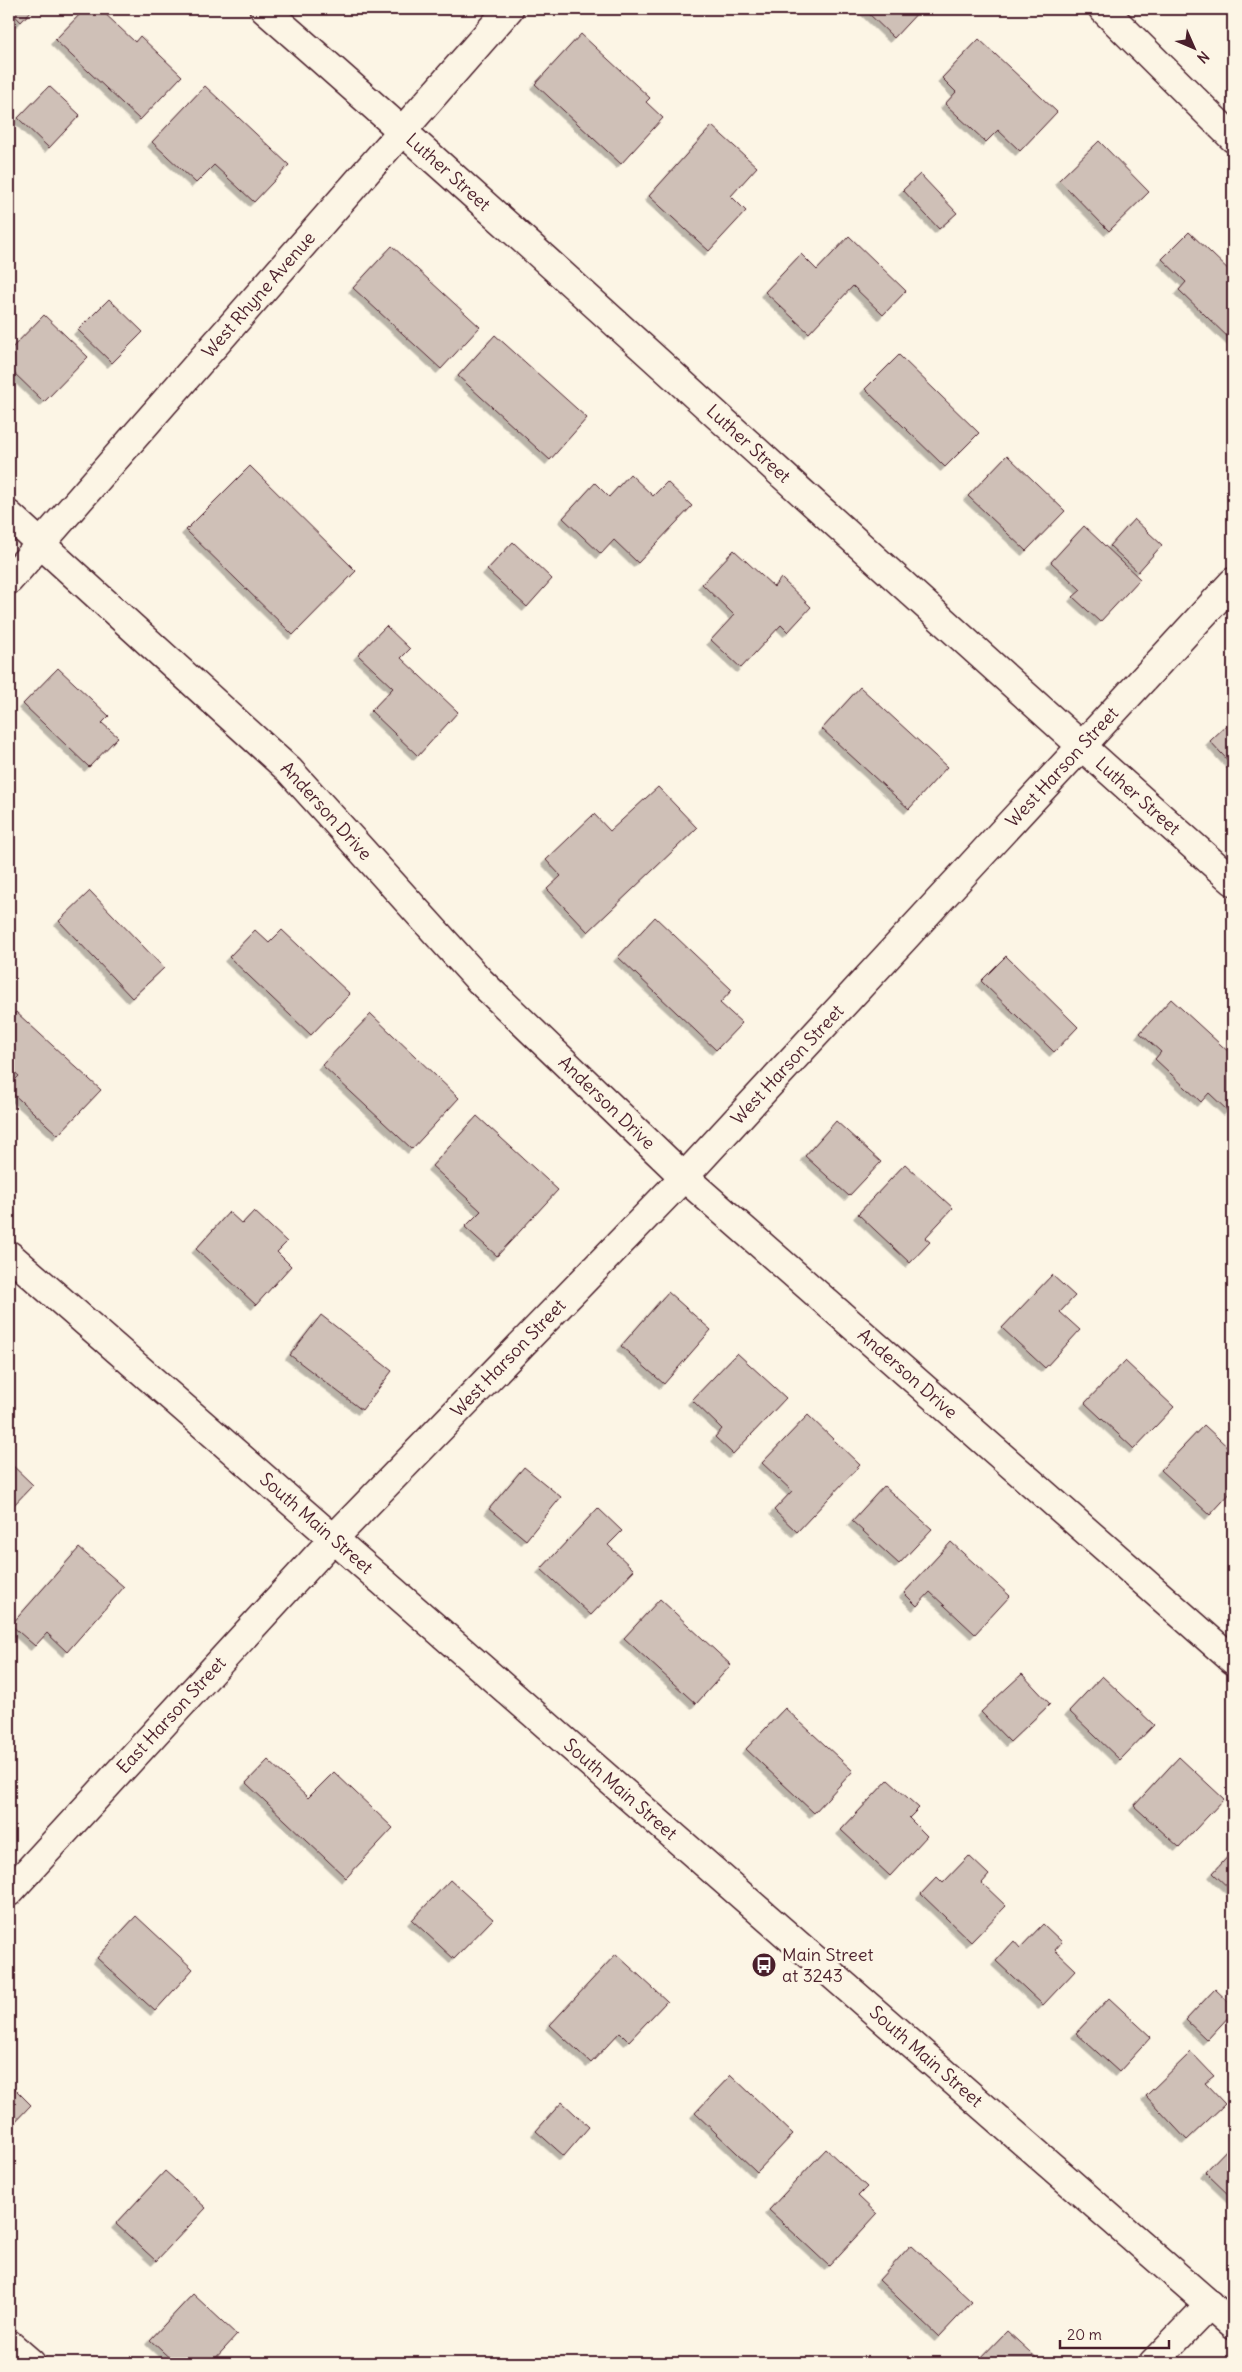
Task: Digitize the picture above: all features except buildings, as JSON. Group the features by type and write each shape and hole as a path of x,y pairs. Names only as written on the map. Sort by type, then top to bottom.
{"street":[{"name":"Luther Street","path":"264,9 402,130 1082,748 1233,880"},
{"name":"West Rhyne Avenue","path":"9,580 509,9"},
{"path":"1103,9 1233,138"},
{"name":"Anderson Drive","path":"9,515 289,770 480,981 684,1177 1233,1660"},
{"name":"West Harson Street","path":"334,1538 684,1177 1082,748 1233,582"},
{"name":"South Main Street","path":"9,1255 1233,2325"},
{"name":"East Harson Street","path":"9,1892 334,1538"},
{"path":"1153,2363 1210,2304"},
{"path":"9,2344 31,2363"}],"place":[{"name":"Main Street at 3243","path":"764,1965"}]}
